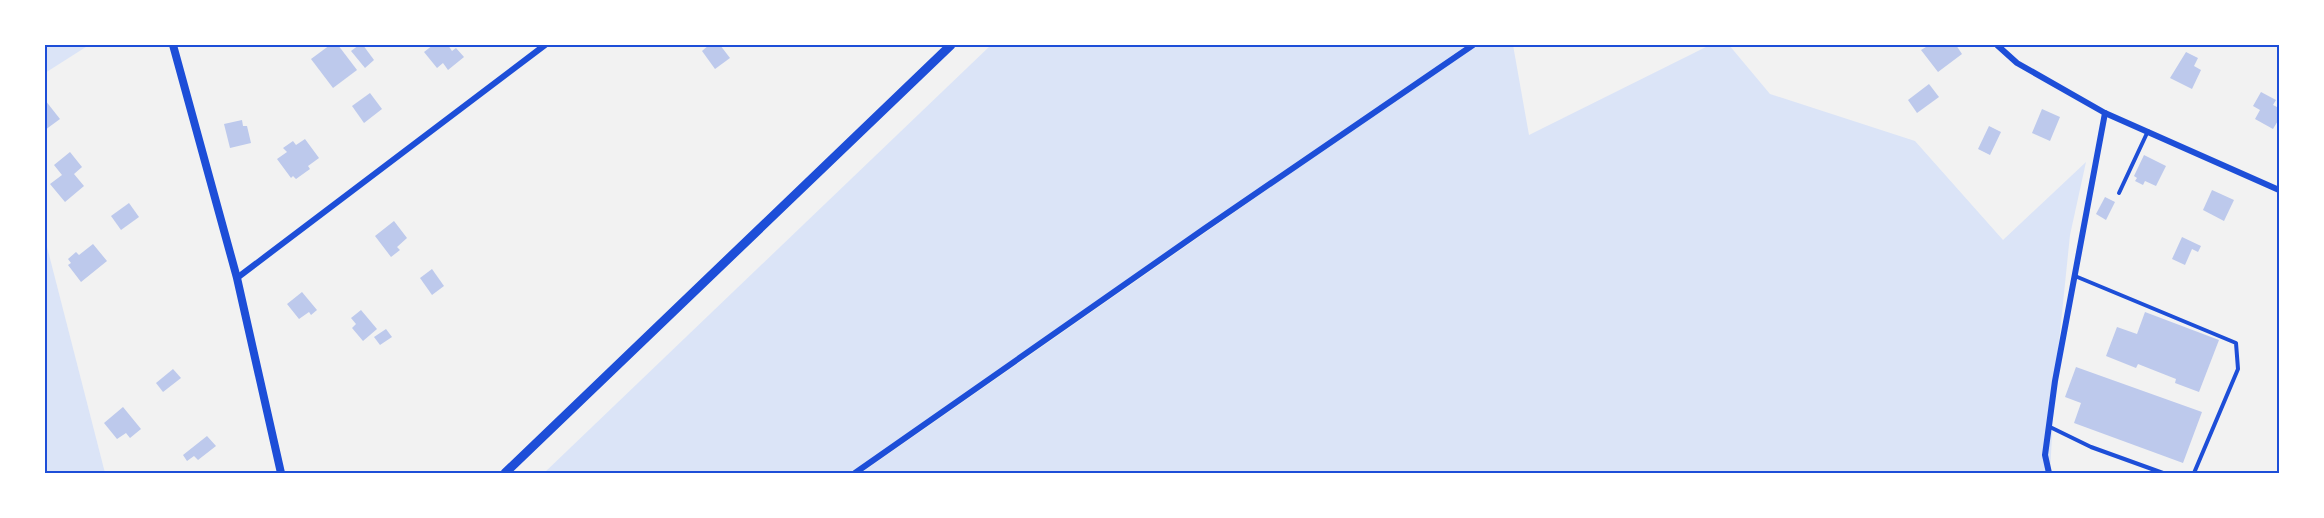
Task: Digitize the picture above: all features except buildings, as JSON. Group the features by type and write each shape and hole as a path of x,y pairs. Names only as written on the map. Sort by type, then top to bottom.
{"main road":[{"path":"505,473 951,45"}],"street":[{"path":"173,45 237,278 281,473"},
{"path":"237,278 545,45"},
{"path":"855,473 1204,229 1473,45"},
{"path":"1997,45 2017,63 2105,113 2148,130 2279,190"},
{"path":"2049,473 2045,454 2049,427 2105,113"}],"lane":[{"path":"2119,193 2148,130"},
{"path":"2075,276 2236,343 2238,369 2194,473"},
{"path":"2049,427 2091,447 2163,473"}],"shaded area":[{"path":"45,45 89,45 45,73"},
{"path":"991,45 1467,45 858,473 544,473"},
{"path":"1474,45 1513,45 1529,135 1710,45 1729,45 1770,94 1915,141 2003,240 2086,162 2070,235 2055,381 2050,473 861,473"},
{"path":"45,239 105,473 45,473"}]}
